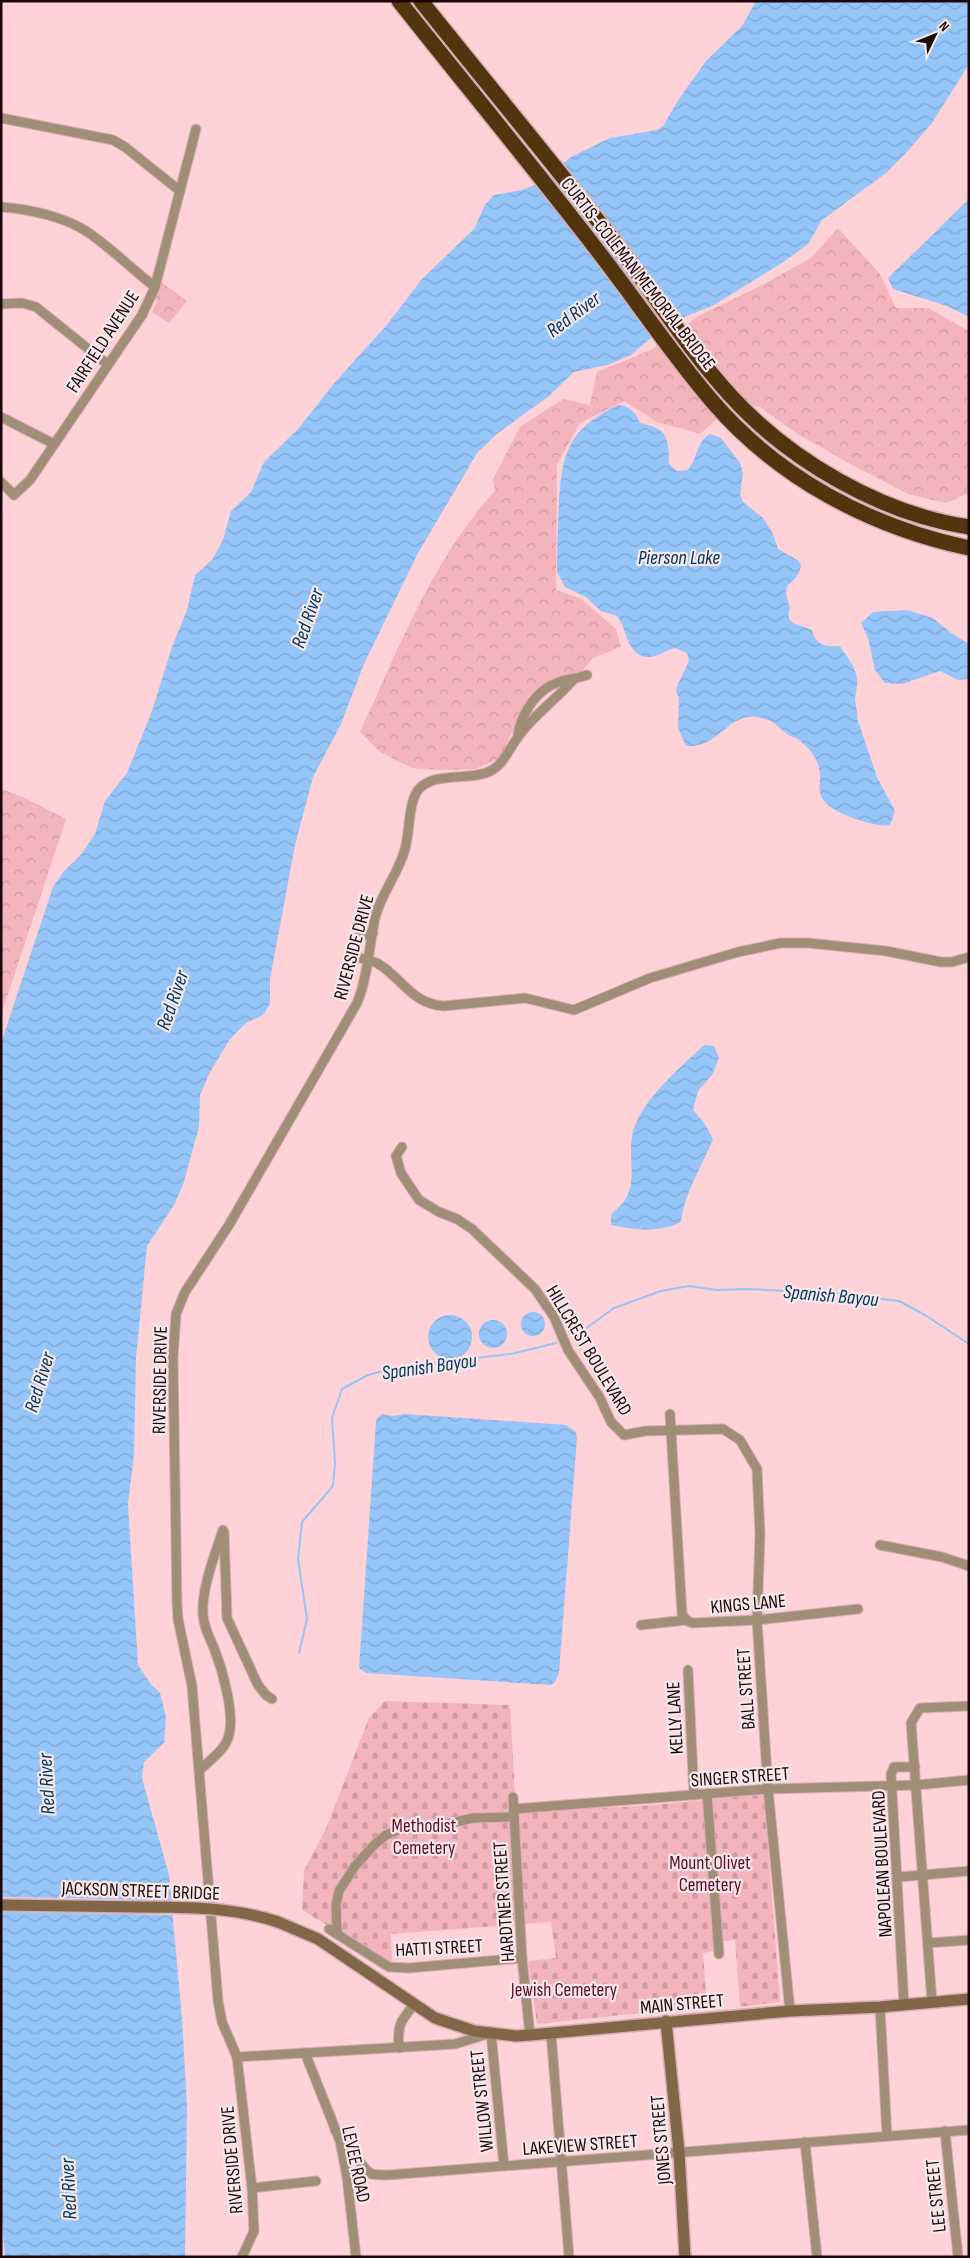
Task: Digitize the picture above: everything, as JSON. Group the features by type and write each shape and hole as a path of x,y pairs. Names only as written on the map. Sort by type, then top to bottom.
{"highway":[{"name":"CURTIS-COLEMAN MEMORIAL BRIDGE","path":"399,1 595,246 692,375 729,420 778,462 803,481 830,497 888,524 969,548"},
{"name":"CURTIS-COLEMAN MEMORIAL BRIDGE","path":"421,1 611,238 692,348 729,394 762,428 804,459 845,483 893,506 937,520 969,527"}],"main road":[{"name":"JACKSON STREET BRIDGE","path":"1,1904 204,1908 246,1913 278,1922"},
{"name":"MAIN STREET","path":"278,1922 318,1939 414,2006 435,2018 491,2033 530,2035 666,2021 790,2011 880,2007 969,1999"},
{"name":"JONES STREET","path":"666,2021 679,2152 685,2257"}],"street":[{"path":"1,118 113,140 125,147 180,191"},
{"name":"FAIRFIELD AVENUE","path":"1,482 14,495 30,480 142,315 155,287 196,129"},
{"path":"1,206 41,214 70,223 88,233 155,287"},
{"path":"1,304 22,303 36,308 107,364"},
{"path":"1,417 54,444"},
{"name":"RIVERSIDE DRIVE","path":"517,738 526,708 532,701 559,682 587,676"},
{"name":"RIVERSIDE DRIVE","path":"242,2257 254,2231 252,2188 237,2057 222,2022 218,2001 192,1686 178,1619 173,1358 176,1314 185,1292 229,1225 349,1018 362,991 381,900 405,852 413,804 418,791 423,786 436,780 468,777 495,769 507,755 526,725 562,693 573,680"},
{"path":"373,933 360,936 355,954 358,958 369,960 391,973 418,999 433,1005 469,1004 525,998 574,1010 650,978 738,952 782,943 808,943 886,951 941,962 952,962 969,957"},
{"name":"HILLCREST BOULEVARD","path":"402,1147 396,1156 400,1173 419,1200 439,1212 458,1219 472,1229 535,1289 554,1317 568,1350 600,1398 611,1422 624,1434 672,1430"},
{"path":"670,1414 682,1614 686,1620"},
{"name":"BALL STREET","path":"672,1430 723,1429 740,1440 757,1469 760,1534 757,1620 768,1789 790,2011"},
{"path":"200,1770 224,1746 229,1735 230,1719 226,1692 217,1658 206,1629 203,1608 215,1554 223,1530 227,1618 258,1686 266,1695 272,1698"},
{"path":"880,1545 942,1556 969,1566"},
{"name":"KINGS LANE","path":"642,1625 686,1620 692,1623 757,1620 858,1609"},
{"name":"KELLY LANE","path":"688,1670 694,1795"},
{"path":"932,2002 911,1723 920,1708 969,1706"},
{"name":"NAPOLEAN BOULEVARD","path":"904,2005 899,1877 891,1774 894,1767 915,1767"},
{"name":"SINGER STREET","path":"514,1813 768,1789 916,1785 969,1780"},
{"path":"707,1794 719,1954"},
{"name":"HARDTNER STREET","path":"513,1797 522,1958 530,2035"},
{"name":"HATTI STREET","path":"514,1813 473,1818 426,1829 400,1829 386,1835 374,1844 355,1866 339,1892 333,1931 389,1967 409,1968 522,1958"},
{"path":"899,1877 969,1871"},
{"path":"928,1944 969,1940"},
{"path":"399,2048 398,2032 400,2024 414,2006"},
{"path":"880,2007 887,2136"},
{"path":"237,2057 455,2044 491,2033"},
{"name":"WILLOW STREET","path":"491,2033 504,2166"},
{"path":"551,2033 569,2257"},
{"name":"LEVEE ROAD","path":"305,2053 335,2130 347,2177 356,2257"},
{"name":"LAKEVIEW STREET","path":"335,2130 346,2140 361,2164 373,2174 388,2175 969,2130"},
{"name":"LEE STREET","path":"945,2132 958,2257"},
{"path":"805,2142 817,2257"},
{"path":"252,2188 316,2181"}],"green space":[{"path":"838,228 880,274 896,308 928,308 969,331 969,493 946,503 908,494 796,433 758,406 726,411 700,434 657,422 624,401 580,423 557,464 556,590 580,598 616,629 621,647 593,658 581,673 558,677 529,696 500,758 476,769 440,770 412,768 380,752 360,732 403,637 435,575 473,517 495,491 493,479 520,427 563,399 590,405 597,372 651,350 700,315 762,285 811,258"},
{"path":"160,281 187,301 169,323 152,312 157,301 153,299"},
{"path":"1,789 23,797 66,819 1,1015"},
{"name":"Methodist Cemetery","path":"385,1701 510,1705 516,1811 643,1806 764,1794 780,2002 740,2007 735,1940 713,1942 714,1951 703,1953 707,2006 537,2024 528,1961 556,1958 551,1922 391,1934 392,1964 302,1910 304,1871 327,1826 369,1718"}],"water":[{"name":"Red River","path":"756,1 969,1 969,64 932,123 905,154 886,173 822,220 808,244 785,261 714,305 682,318 653,336 631,355 607,365 574,372 549,396 498,433 477,453 417,555 364,664 341,724 313,777 295,845 270,979 270,1004 263,1015 246,1023 230,1039 210,1072 200,1095 199,1127 183,1185 174,1205 147,1246 136,1358 134,1454 128,1504 138,1665 150,1683 160,1693 166,1717 164,1743 144,1762 142,1778 169,1875 182,2019 187,2106 185,2257 5,2257 1,2206 1,1043 53,887 64,871 80,856 95,834 105,801 127,773 152,711 172,647 187,610 195,575 212,560 223,540 231,511 251,492 264,462 299,428 335,382 386,326 422,279 474,229 485,205 494,195 522,190 537,184 571,157 610,138 657,130 663,126 679,99 706,61 742,26"},
{"path":"969,199 969,317 947,306 893,289 888,278"},
{"name":"Pierson Lake","path":"618,405 632,410 640,423 650,425 662,432 667,441 669,464 677,471 688,470 702,441 710,434 721,438 740,463 743,473 740,495 743,502 763,518 773,534 778,549 799,561 801,566 786,591 790,608 789,619 795,624 812,630 818,642 826,646 840,646 856,673 857,686 855,698 857,718 877,777 895,811 890,825 864,822 843,814 826,804 821,794 818,764 813,755 800,741 788,735 771,721 754,717 743,718 734,722 709,741 699,745 686,746 678,728 679,698 676,691 689,661 687,653 675,648 652,657 641,656 628,641 621,621 617,616 601,611 586,597 565,587 557,572 557,563 560,485 566,455 579,432 602,414"},
{"path":"907,610 933,618 951,633 969,644 969,679 958,680 940,671 902,684 885,683 875,670 868,638 861,623 873,612"},
{"path":"704,1045 714,1046 719,1058 712,1075 698,1091 693,1110 705,1124 713,1139 690,1190 681,1222 664,1228 646,1230 611,1225 611,1215 626,1198 631,1184 632,1137 642,1112 672,1075"},
{"path":"533,1312 538,1313 544,1319 544,1329 538,1335 533,1336 528,1335 522,1329 521,1324 522,1319 528,1313"},
{"path":"446,1315 454,1315 466,1321 472,1337 466,1353 454,1359 446,1359 434,1353 428,1341 428,1333 434,1321"},
{"path":"493,1320 503,1324 507,1334 503,1344 493,1348 483,1344 479,1334 483,1324"},
{"path":"382,1414 566,1425 576,1432 559,1673 555,1682 551,1685 366,1673 359,1668 376,1422 377,1418"}],"pier":[{"path":"1,1897 173,1900 175,1915 1,1912"}],"waterway":[{"name":"Spanish Bayou","path":"574,1337 614,1308 661,1291 689,1286 717,1290 746,1289 834,1293 899,1301 925,1315 969,1344"},
{"name":"Spanish Bayou","path":"299,1653 307,1619 298,1559 302,1522 333,1486 335,1463 332,1418 342,1389 368,1375 397,1367 511,1354 556,1343"}],"park label":[{"name":"Mount Olivet Cemetery","path":"710,1873"},
{"name":"Jewish Cemetery","path":"564,1989"}]}
